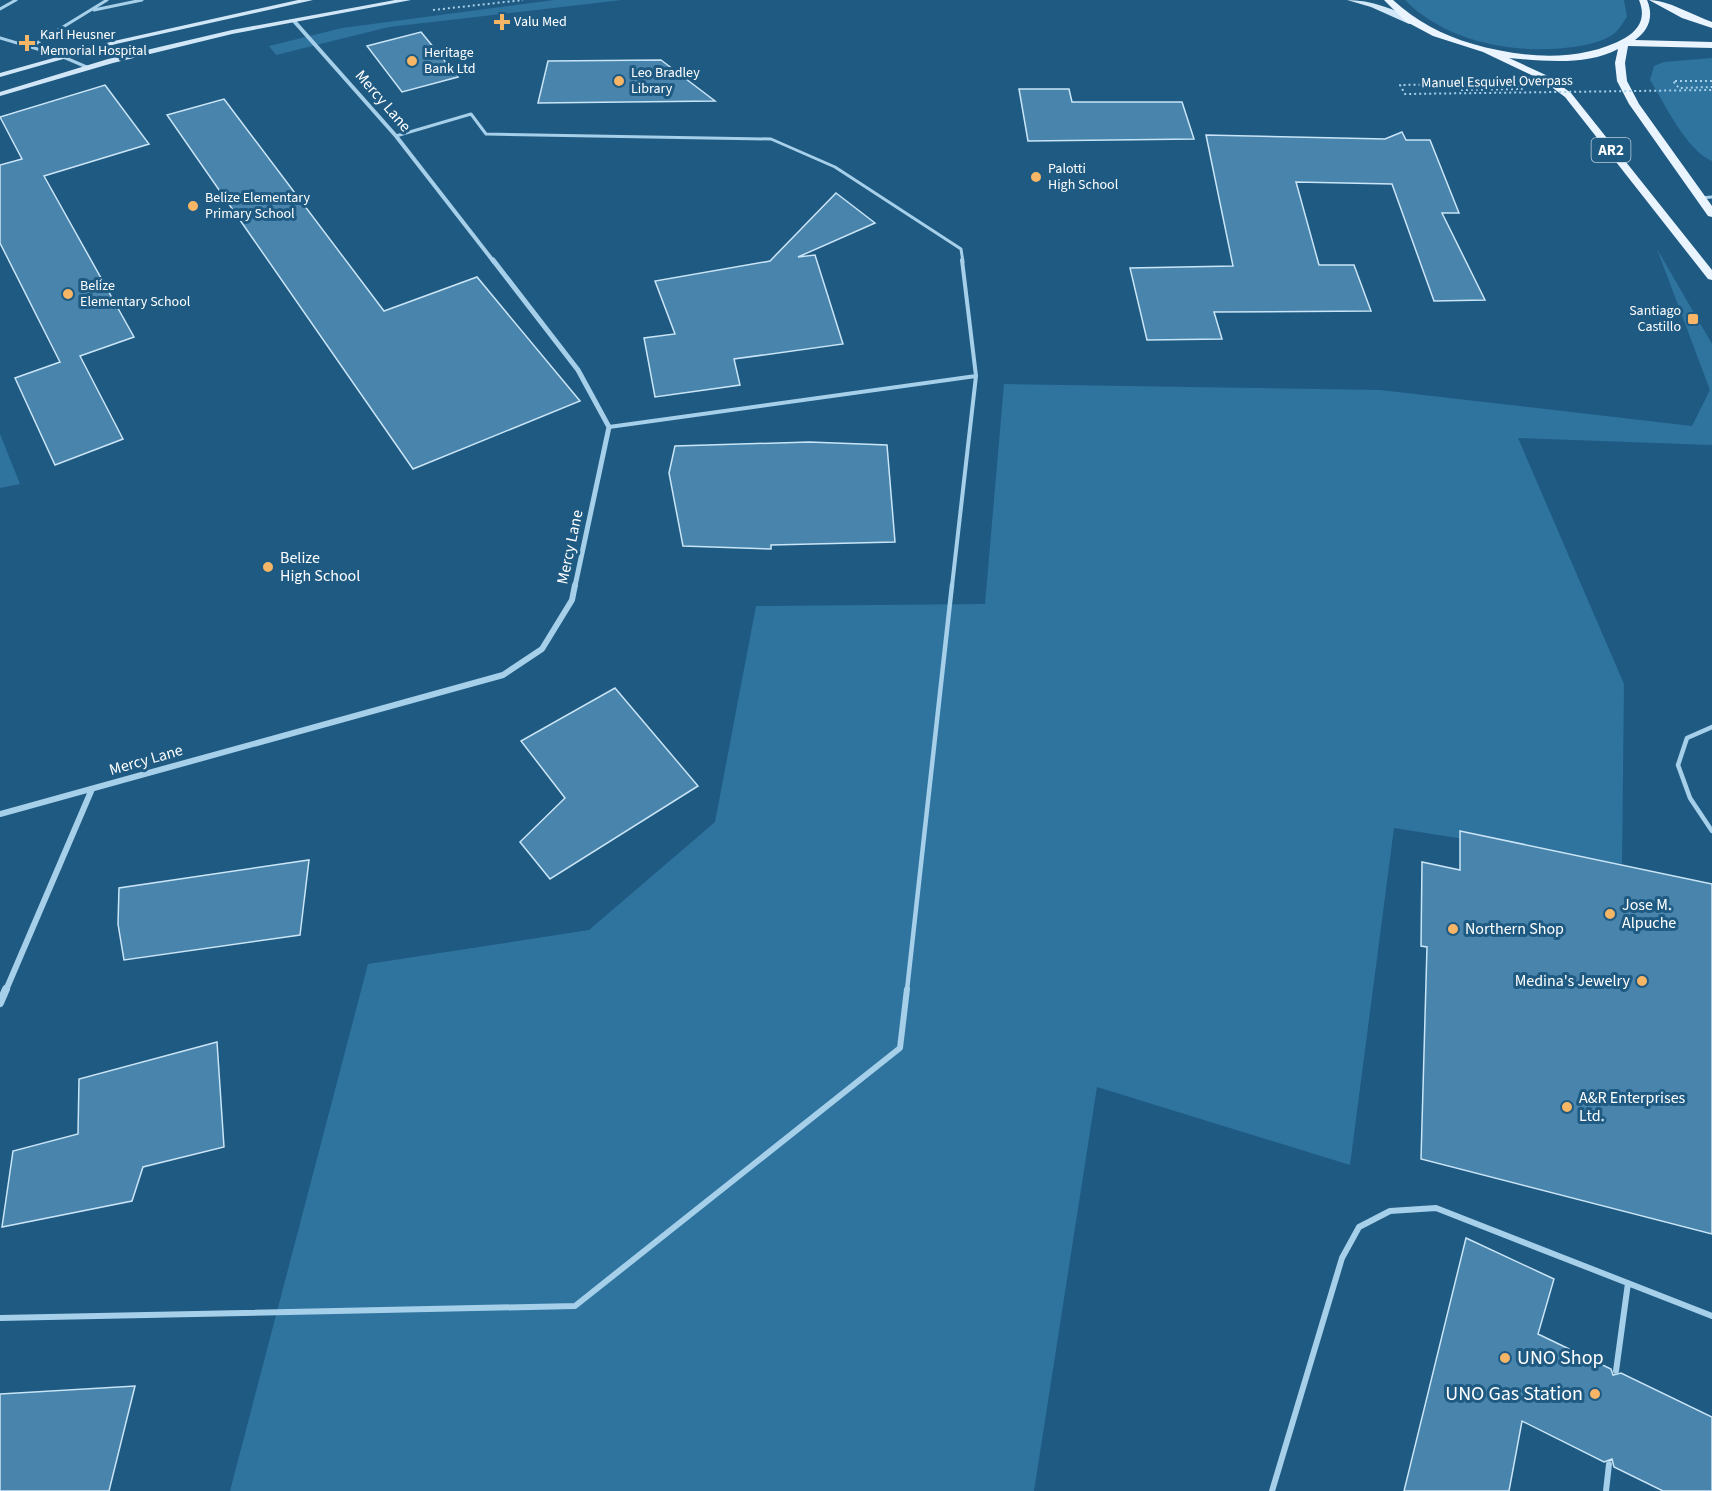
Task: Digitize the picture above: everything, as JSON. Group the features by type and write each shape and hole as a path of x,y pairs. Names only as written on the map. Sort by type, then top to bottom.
{"main road":[{"path":"0,75 148,33 309,0"},
{"path":"0,94 89,68 232,32 408,0"},
{"path":"1351,0 1373,5 1445,38 1487,51 1525,57 1563,58 1597,54 1625,44 1712,45"},
{"path":"1389,0 1412,22"},
{"path":"1625,44 1644,28 1648,11 1643,0"},
{"path":"1653,0 1685,16 1712,24"},
{"name":"AR2","path":"1625,44 1620,63 1622,81 1634,104 1712,214"},
{"name":"AR2","path":"1487,51 1545,78 1568,95 1712,277"}],"street":[{"name":"Mercy Lane","path":"0,814 503,675 542,650 572,600 609,427 578,370 396,136 294,21"},
{"path":"0,1004 92,789"}],"lane":[{"path":"0,9 16,0"},
{"path":"32,46 107,0"},
{"path":"91,10 142,0"},
{"path":"0,38 32,46 89,68"},
{"path":"0,1318 575,1306 900,1048 976,376 960,249 835,166 771,139 486,134 471,114 396,136"},
{"path":"1700,198 1712,197"},
{"path":"609,427 976,376"},
{"path":"1712,728 1687,738 1678,765 1690,798 1712,831"},
{"path":"1272,1491 1342,1258 1359,1227 1390,1211 1436,1208 1712,1316"},
{"path":"1616,1371 1628,1284"},
{"path":"1606,1491 1609,1464"}],"path":[{"name":"Manuel Esquivel Overpass","path":"1712,81 1673,81 1679,88 1712,89"},
{"name":"Manuel Esquivel Overpass","path":"1461,90 1522,89 1516,83 1400,85 1405,94 1712,89"}],"shaded area":[{"path":"554,0 622,0 389,27 276,55 269,46 342,28"},
{"path":"1405,0 1624,0 1627,17 1616,32 1595,42 1573,47 1528,49 1505,47 1461,35 1440,26"},
{"path":"1712,58 1712,161 1693,147 1685,137 1650,80 1654,66 1664,62"},
{"path":"1657,249 1712,344 1712,445 1518,438 1624,684 1622,864 1394,828 1350,1165 1097,1087 1034,1491 230,1491 368,964 589,930 715,822 756,606 985,604 1004,384 1380,390 1692,426 1710,390"},
{"path":"0,434 20,484 0,488"}],"building":[{"name":"Heritage Bank Ltd","path":"421,32 458,77 402,92 367,46"},
{"name":"Leo Bradley Library","path":"661,60 715,101 538,103 548,61"},
{"path":"105,85 149,144 44,176 134,337 80,356 123,439 55,465 15,378 60,362 0,243 0,165 22,159 0,117"},
{"path":"1019,89 1069,89 1072,102 1182,102 1194,139 1028,141"},
{"name":"Belize Elementary School","path":"224,99 384,311 477,277 580,401 413,469 167,115"},
{"path":"1402,132 1406,140 1430,140 1459,213 1442,213 1485,300 1434,301 1392,184 1296,182 1319,265 1354,265 1371,311 1214,312 1222,339 1147,340 1130,268 1233,266 1206,135 1385,139"},
{"path":"836,193 875,223 798,257 815,255 843,344 734,359 740,385 655,397 644,338 675,334 655,281 770,261"},
{"path":"809,442 887,445 895,542 771,545 771,549 683,546 669,473 675,446"},
{"path":"615,688 698,786 550,879 520,842 565,798 521,741"},
{"path":"1460,831 1712,884 1712,1234 1421,1159 1427,947 1421,946 1422,862 1460,870"},
{"path":"309,860 300,935 124,960 118,924 119,888"},
{"path":"217,1042 224,1147 143,1167 132,1201 2,1227 13,1151 78,1134 79,1079"},
{"path":"1466,1238 1554,1279 1538,1334 1611,1369 1613,1375 1621,1373 1712,1417 1712,1491 1663,1491 1614,1467 1612,1459 1604,1462 1522,1421 1509,1491 1404,1491"},
{"path":"135,1386 109,1491 0,1491 0,1394"}],"place":[{"name":"Valu Med","path":"502,22"},
{"name":"Karl Heusner Memorial Hospital","path":"27,43"},
{"name":"Heritage Bank Ltd","path":"412,61"},
{"name":"Leo Bradley Library","path":"619,81"},
{"name":"Palotti High School","path":"1036,177"},
{"name":"Belize Elementary Primary School","path":"193,206"},
{"name":"Belize Elementary School","path":"68,294"},
{"name":"Santiago Castillo","path":"1693,319"},
{"name":"Belize High School","path":"268,567"},
{"name":"Jose M. Alpuche","path":"1610,914"},
{"name":"Northern Shop","path":"1453,929"},
{"name":"Medina's Jewelry","path":"1642,981"},
{"name":"A&R Enterprises Ltd.","path":"1567,1107"},
{"name":"UNO Shop","path":"1505,1358"},
{"name":"UNO Gas Station","path":"1595,1394"}]}
